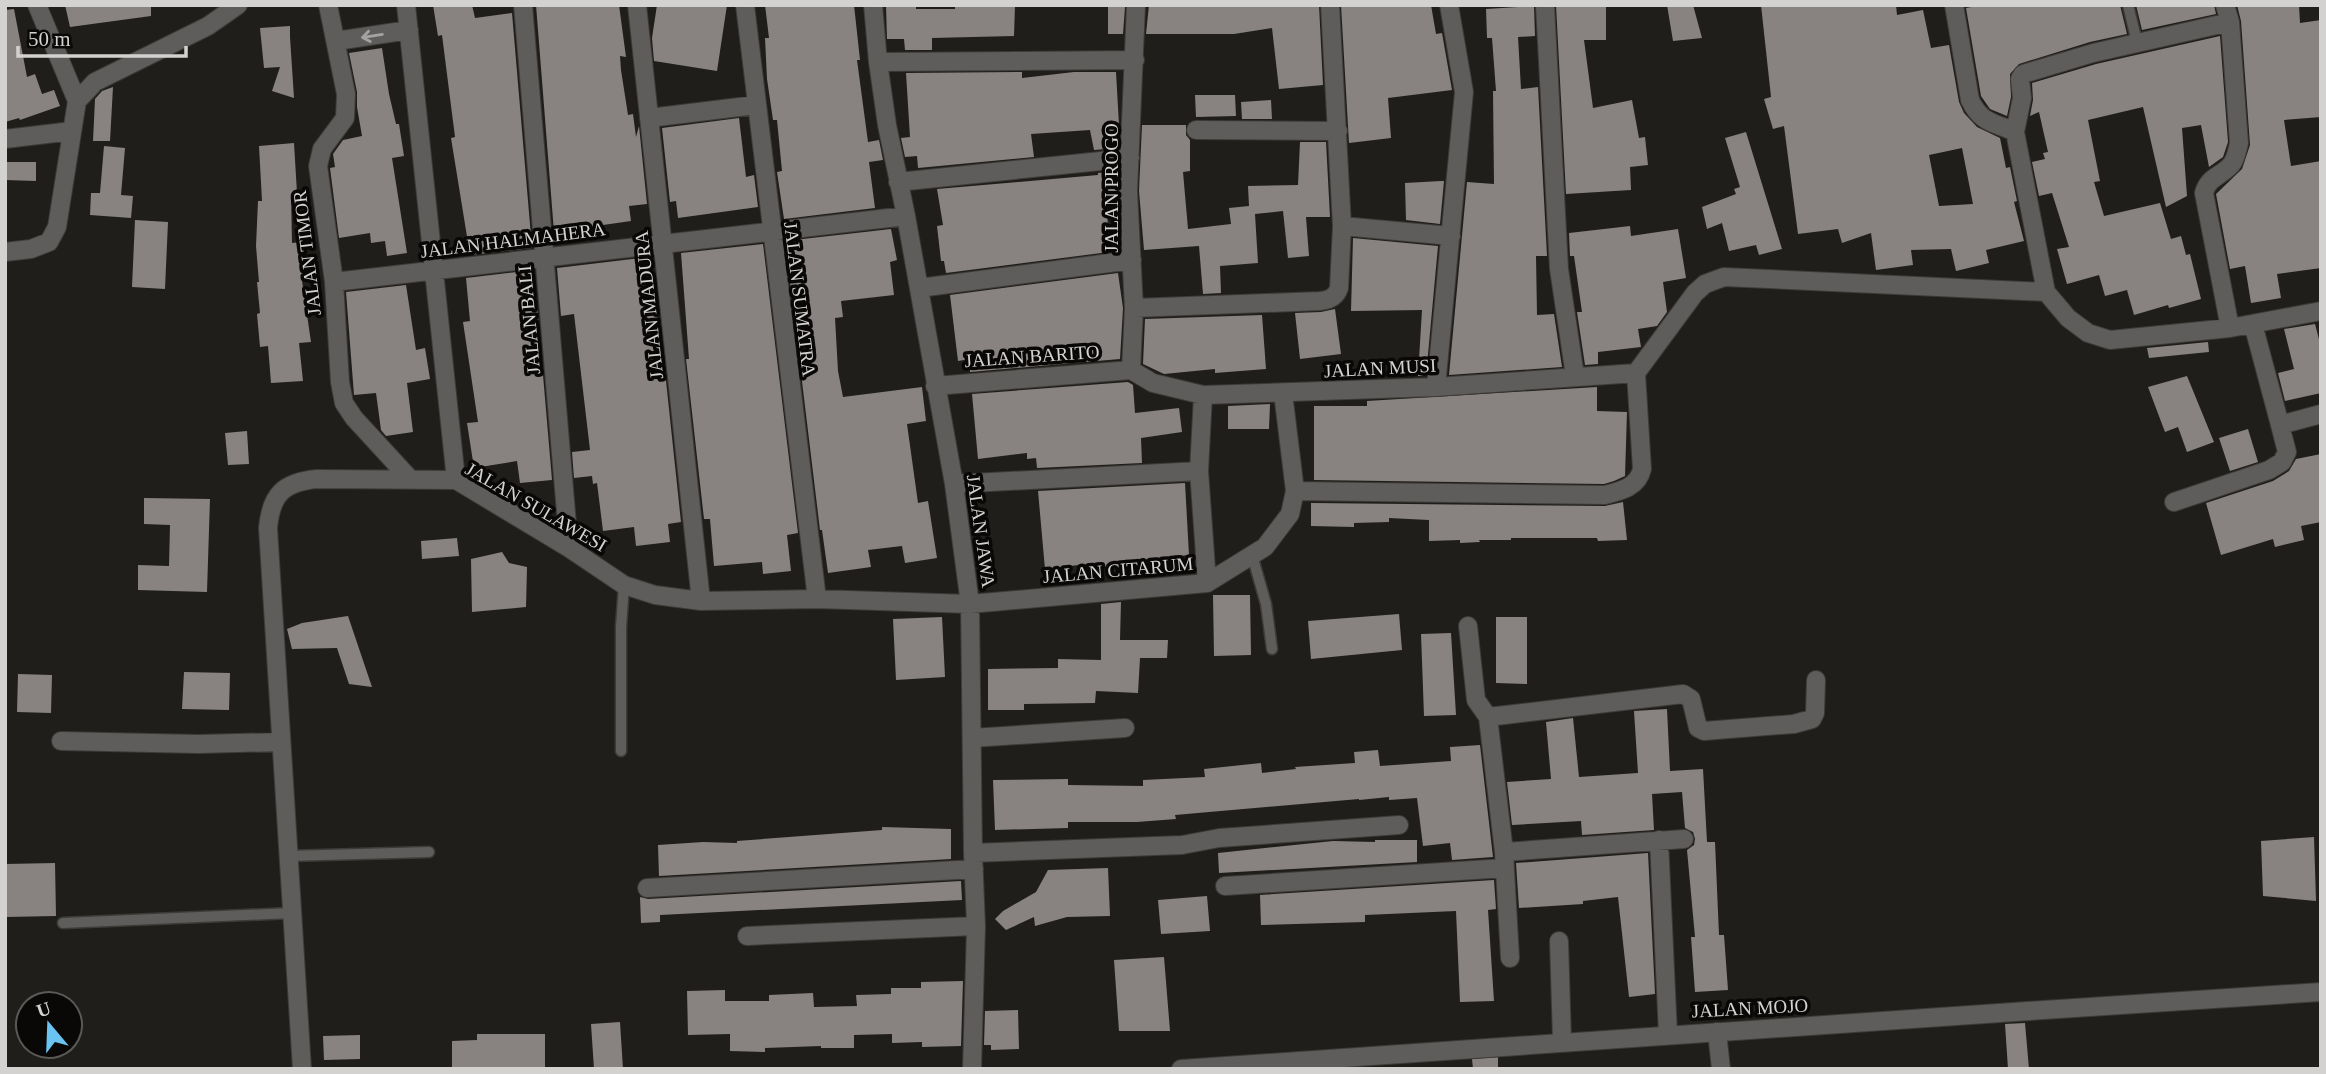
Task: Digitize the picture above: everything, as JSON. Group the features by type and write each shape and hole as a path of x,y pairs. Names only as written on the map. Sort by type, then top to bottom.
{"street":[{"path":"5,252 32,249 49,243 57,227 77,101 37,5"},
{"path":"77,101 95,82 208,26 238,5"},
{"name":"JALAN TIMOR","path":"328,5 346,94 345,118 323,149 318,166 334,282 340,382 344,403 354,418 411,480"},
{"path":"406,5 456,480"},
{"name":"JALAN BALI","path":"523,5 569,548"},
{"name":"JALAN MADURA","path":"637,5 701,601"},
{"name":"JALAN SUMATRA","path":"744,5 817,598"},
{"name":"JALAN JAWA","path":"873,5 878,62 954,484 970,604 976,926 972,1069"},
{"name":"JALAN PROGO","path":"1131,370 1134,308 1128,191 1136,5"},
{"path":"1134,308 1320,301 1333,298 1339,288 1342,226 1329,5"},
{"path":"1436,387 1464,92 1449,5"},
{"path":"1545,5 1559,268 1575,376"},
{"path":"1954,5 1970,100 1977,114 1987,122 2015,132"},
{"path":"2230,328 2204,193 2210,180 2230,166 2236,157 2239,144 2227,13 2137,43 2023,74 2020,79 2022,98 2015,132 2046,292 2068,318 2088,332 2110,340 2230,328 2321,311"},
{"path":"336,41 409,30"},
{"path":"878,62 1135,60"},
{"path":"649,118 756,105"},
{"path":"1196,130 1338,131"},
{"path":"5,139 72,131"},
{"path":"898,182 1130,158"},
{"name":"JALAN HALMAHERA","path":"334,282 906,216"},
{"path":"1342,226 1451,236"},
{"path":"919,288 1132,260"},
{"path":"1295,491 1605,495 1620,492 1635,483 1642,469 1636,373 1695,293 1705,284 1724,277 2046,292"},
{"path":"2174,502 2238,482 2282,463 2287,453 2253,324"},
{"name":"JALAN MUSI","path":"1131,370 1153,383 1203,395 1436,387 1636,373"},
{"name":"JALAN BARITO","path":"935,386 1131,370"},
{"name":"JALAN CITARUM","path":"970,604 1207,583 1265,547 1290,514 1295,491 1283,393"},
{"path":"1203,395 1199,471 1207,583"},
{"path":"2280,425 2321,414"},
{"path":"954,484 1199,471"},
{"name":"JALAN SULAWESI","path":"302,1069 268,528 270,509 286,487 299,481 456,480 569,548 624,585 655,595 701,601 817,598 970,604"},
{"path":"1468,626 1476,701 1488,717 1505,860 1510,958"},
{"path":"1488,717 1683,694 1691,699 1698,728 1704,731 1794,724 1812,719 1816,702 1816,680"},
{"path":"972,738 1125,728"},
{"path":"61,741 198,744 281,742"},
{"path":"647,888 1399,825"},
{"path":"1225,886 1505,860 1684,839"},
{"path":"1659,840 1668,1034"},
{"path":"747,936 976,926"},
{"path":"1559,941 1562,1040"},
{"name":"JALAN MOJO","path":"1181,1069 1562,1040 2321,992"},
{"path":"1717,1032 1721,1069"}],"lane":[{"path":"2128,5 2137,43"},
{"path":"1252,555 1264,594 1272,649"},
{"path":"621,751 621,626 624,585"},
{"path":"288,856 429,852"},
{"path":"64,923 292,913"}],"building":[{"path":"65,5 151,5 151,16 70,27"},
{"path":"433,5 472,5 475,18 512,13 532,248 470,255 451,138 455,137 442,35 438,36"},
{"path":"536,5 619,5 626,57 620,56 621,70 628,115 633,114 636,137 639,126 647,204 629,206 631,221 554,232"},
{"path":"657,5 727,5 717,71 654,61 652,38"},
{"path":"765,5 854,5 860,60 857,60 868,142 879,140 883,160 869,162 875,208 784,219 777,172 782,171 777,120 773,120 767,79 765,38 769,38"},
{"path":"886,5 916,5 916,9 955,9 955,5 1015,5 1014,36 932,38 932,50 905,50 904,39 887,39"},
{"path":"1149,5 1319,5 1323,85 1279,89 1272,28 1234,34 1146,34"},
{"path":"1341,5 1431,5 1436,34 1442,33 1452,90 1388,98 1391,138 1349,143"},
{"path":"1556,5 1606,5 1606,40 1584,40 1593,108 1632,100 1639,138 1645,137 1648,165 1630,167 1631,190 1566,194"},
{"path":"1667,5 1693,5 1702,38 1673,41"},
{"path":"1761,5 1896,5 1897,15 1923,10 1931,48 1949,45 1959,102 1964,113 1977,127 2000,138 2006,168 2010,167 2017,201 2014,202 2024,241 1986,250 1989,263 1956,271 1951,249 1911,250 1913,265 1876,270 1871,233 1842,243 1838,229 1798,234 1784,126 1773,129 1764,99 1771,97","holes":["1962,148 1973,204 1939,206 1929,155"]},
{"path":"1982,5 2120,5 2127,34 2090,42 2019,64 2010,74 2011,97 2007,116 1990,109 1981,96 1966,8"},
{"path":"2136,5 2214,5 2216,14 2142,30"},
{"path":"2237,5 2299,5 2300,23 2321,20 2321,117 2284,120 2291,166 2321,161 2321,268 2277,274 2281,298 2251,303 2245,266 2230,269 2216,194 2242,169 2250,145 2241,21"},
{"path":"1534,6 1535,36 1518,37 1521,89 1538,87 1547,256 1536,256 1537,315 1554,314 1562,367 1449,375 1467,182 1494,184 1493,91 1496,91 1492,38 1487,38 1486,9"},
{"path":"1108,7 1125,7 1123,34 1108,34"},
{"path":"14,9 27,77 35,74 42,94 54,90 60,106 20,120 19,118 5,122 5,10"},
{"path":"290,26 294,98 272,91 280,67 264,68 260,28"},
{"path":"2220,36 2228,142 2223,157 2209,167 2201,125 2182,128 2187,196 2166,207 2143,107 2088,120 2100,181 2094,182 2104,216 2160,203 2171,239 2181,236 2186,255 2190,254 2201,299 2134,315 2127,290 2105,296 2099,275 2067,284 2057,249 2069,247 2052,193 2039,196 2032,162 2045,159 2043,153 2048,152 2039,112 2030,116 2032,83 2096,64"},
{"path":"382,48 389,94 396,124 399,124 404,156 392,158 407,253 387,256 385,241 371,243 370,233 339,238 330,168 335,167 333,154 343,140 362,136 349,53"},
{"path":"1022,72 1022,78 1074,72 1116,72 1118,148 1094,150 1090,130 1031,134 1034,157 918,168 917,156 905,157 901,138 910,137 906,73"},
{"path":"113,87 110,141 93,141 95,99 102,91"},
{"path":"1195,95 1235,95 1236,116 1196,117"},
{"path":"1271,100 1272,119 1242,119 1241,102"},
{"path":"739,118 746,177 754,175 758,207 678,218 676,201 670,202 662,128"},
{"path":"1142,125 1186,125 1186,135 1190,140 1190,171 1183,172 1188,229 1231,224 1229,208 1249,206 1248,186 1298,185 1300,142 1326,142 1330,217 1306,217 1309,256 1288,258 1283,211 1255,214 1258,263 1220,266 1221,293 1203,294 1199,246 1144,250 1139,191"},
{"path":"1746,132 1782,249 1759,255 1756,245 1729,251 1722,223 1707,229 1702,207 1736,194 1734,189 1740,187 1725,138"},
{"path":"294,143 297,193 291,194 292,243 301,242 301,274 311,342 299,343 303,381 271,383 268,346 260,347 257,314 260,313 256,246 258,201 262,201 259,146"},
{"path":"104,146 125,148 121,195 133,196 131,218 90,215 91,193 100,193"},
{"path":"5,162 36,162 36,181 5,180"},
{"path":"1117,171 1117,206 1107,207 1109,252 946,273 944,261 941,261 937,226 943,225 937,189"},
{"path":"1444,181 1440,224 1406,220 1405,183"},
{"path":"135,220 168,222 165,289 132,287"},
{"path":"1630,226 1631,236 1678,229 1686,278 1663,282 1667,312 1657,326 1638,329 1641,347 1598,352 1598,364 1585,365 1577,312 1582,312 1574,256 1570,256 1569,233"},
{"path":"891,229 897,260 890,262 894,295 841,301 843,317 835,318 838,371 843,397 922,387 926,421 907,424 918,503 928,501 937,558 905,563 902,546 868,550 871,567 828,573 820,530 785,241"},
{"path":"1353,238 1438,246 1426,376 1418,376 1422,310 1351,311"},
{"path":"763,244 798,533 787,535 791,571 763,574 762,562 714,566 710,519 704,519 686,359 689,359 681,253"},
{"path":"649,257 664,362 681,522 668,524 670,542 636,546 634,527 603,531 597,483 593,484 592,476 574,478 572,452 590,450 574,314 561,316 557,268"},
{"path":"534,270 552,480 520,483 517,461 474,468 467,423 478,422 463,322 470,321 466,278"},
{"path":"1118,273 1123,308 1120,359 970,372 970,359 958,361 950,295"},
{"path":"406,285 416,350 425,348 430,379 407,383 413,432 386,436 381,430 376,393 354,395 346,292"},
{"path":"1335,309 1341,354 1300,359 1295,313"},
{"path":"1262,315 1266,369 1215,373 1215,369 1164,374 1143,364 1145,319"},
{"path":"2315,324 2321,347 2321,393 2285,401 2278,373 2294,369 2284,329"},
{"path":"2208,342 2209,352 2149,358 2147,348"},
{"path":"2187,376 2214,442 2187,452 2178,427 2165,432 2148,387"},
{"path":"1128,382 1133,385 1135,413 1179,408 1182,432 1141,438 1142,463 1037,468 1036,458 1027,459 1027,453 978,459 972,394"},
{"path":"1597,387 1597,411 1627,412 1625,476 1614,481 1604,484 1314,480 1314,406 1367,406 1367,401"},
{"path":"1270,404 1269,429 1228,429 1228,406"},
{"path":"2248,429 2258,462 2230,471 2219,438"},
{"path":"247,431 249,464 228,465 225,433"},
{"path":"2321,454 2321,522 2301,526 2304,540 2275,547 2273,539 2221,555 2206,503 2273,481 2289,471 2296,459"},
{"path":"1185,483 1189,555 1111,563 1112,566 1088,569 1087,564 1045,569 1038,491"},
{"path":"144,498 210,499 207,592 138,590 138,565 169,566 170,525 144,524"},
{"path":"1623,502 1627,540 1511,538 1460,543 1460,540 1429,541 1429,520 1389,518 1389,522 1354,523 1354,527 1311,526 1311,503 1605,506"},
{"path":"457,538 459,556 422,559 421,541"},
{"path":"502,552 509,563 527,567 526,607 472,612 471,559"},
{"path":"1213,595 1250,595 1251,655 1214,656"},
{"path":"1121,602 1120,640 1168,640 1167,658 1140,658 1138,693 1096,691 1095,703 1024,704 1024,710 988,710 988,669 1058,668 1058,659 1101,660 1101,604"},
{"path":"1399,614 1402,650 1311,659 1308,621"},
{"path":"348,616 372,687 349,684 337,648 292,649 287,629 302,623"},
{"path":"942,617 945,677 896,680 893,619"},
{"path":"1496,617 1527,617 1527,684 1496,683"},
{"path":"1451,633 1456,715 1424,716 1421,634"},
{"path":"184,672 230,673 229,710 182,709"},
{"path":"18,674 52,675 51,713 17,712"},
{"path":"1667,709 1670,771 1703,769 1707,842 1715,842 1719,935 1724,935 1728,990 1695,992 1691,937 1695,937 1687,850 1694,845 1695,839 1693,832 1685,828 1682,792 1652,794 1654,830 1582,835 1581,821 1512,825 1507,782 1551,779 1546,722 1573,718 1579,777 1638,773 1634,711"},
{"path":"1480,745 1493,857 1452,860 1450,843 1423,846 1417,798 1359,799 1175,815 1176,819 1137,822 1068,822 1068,828 995,830 993,780 1068,779 1068,785 1143,786 1143,780 1205,777 1204,769 1261,763 1262,773 1296,769 1295,767 1355,763 1354,752 1378,750 1380,766 1451,761 1450,747"},
{"path":"882,827 951,829 951,859 659,876 658,845 737,843 882,830"},
{"path":"2314,837 2316,901 2263,896 2261,841"},
{"path":"1417,840 1417,862 1219,873 1218,853 1333,841"},
{"path":"1648,853 1655,994 1629,997 1618,897 1583,901 1583,904 1519,908 1516,863"},
{"path":"55,863 56,916 5,917 5,864"},
{"path":"1108,868 1110,916 1067,917 1035,926 1034,917 1006,930 995,919 1003,911 1036,892 1048,870"},
{"path":"1494,880 1496,909 1488,910 1494,1001 1460,1002 1456,911 1365,915 1365,922 1261,925 1260,895"},
{"path":"961,881 962,900 660,915 660,922 641,923 640,897 648,899"},
{"path":"1207,896 1210,931 1161,934 1158,900"},
{"path":"1164,957 1170,1031 1119,1031 1114,960"},
{"path":"963,981 961,1046 922,1047 922,1042 892,1043 892,1034 854,1035 854,1048 821,1046 765,1048 765,1052 730,1051 730,1034 688,1035 687,991 725,990 725,1001 769,1001 769,995 813,993 814,1007 857,1006 856,995 891,994 891,988 921,988 921,982"},
{"path":"1018,1010 1019,1049 991,1050 991,1045 984,1045 985,1011"},
{"path":"620,1022 623,1069 594,1069 591,1024"},
{"path":"2025,1023 2029,1069 2008,1069 2005,1024"},
{"path":"477,1034 545,1034 545,1069 452,1069 452,1041 477,1040"},
{"path":"360,1035 360,1059 324,1060 323,1036"},
{"path":"1498,1057 1498,1069 1473,1069 1472,1059"}]}
